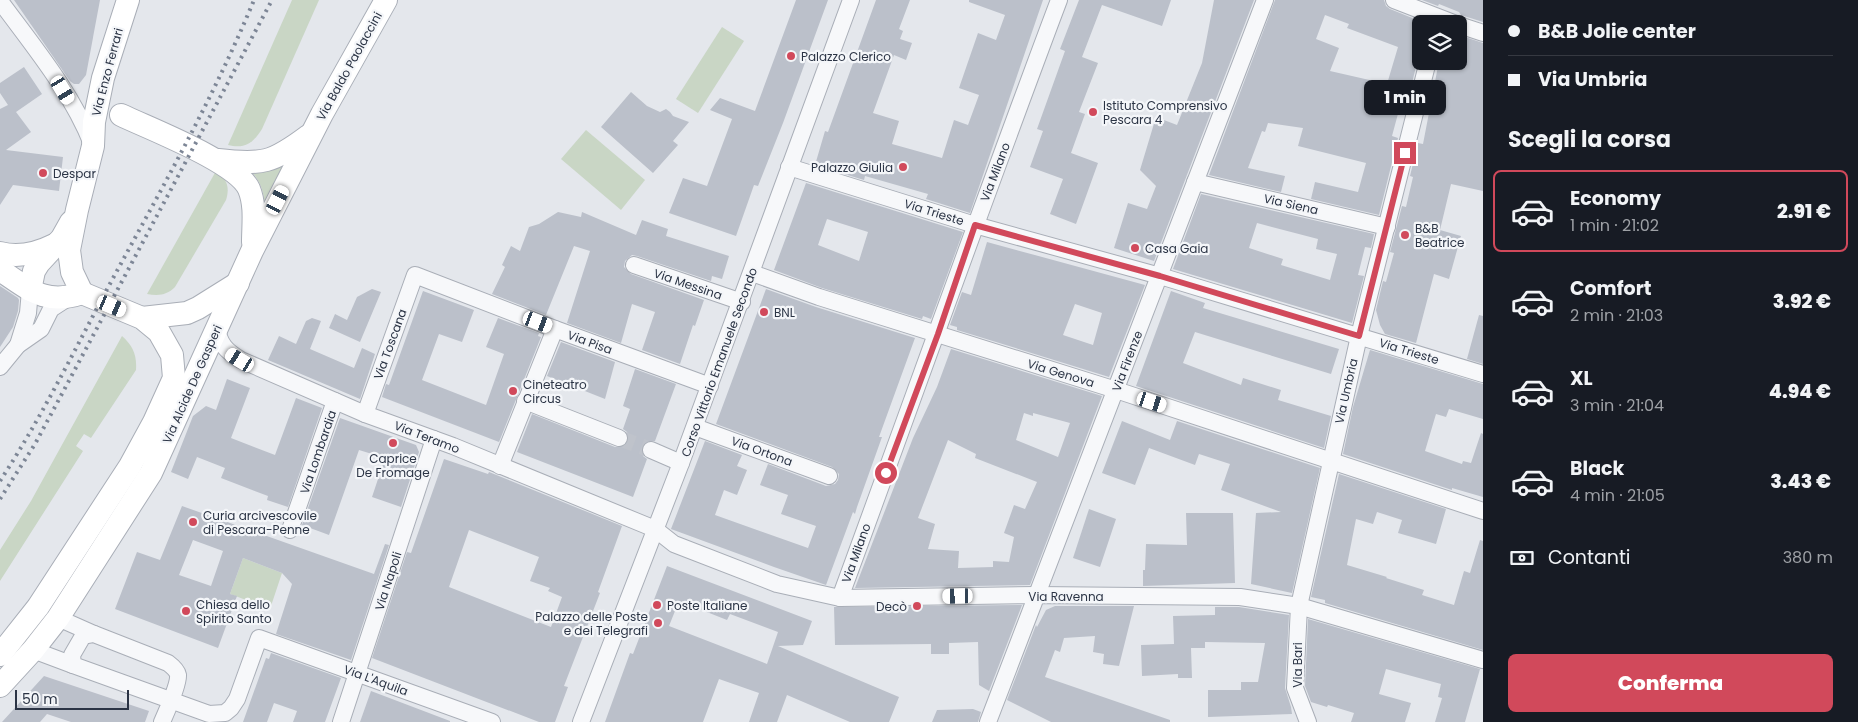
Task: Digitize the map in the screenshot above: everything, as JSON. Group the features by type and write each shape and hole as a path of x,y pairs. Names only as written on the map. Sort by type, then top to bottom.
{"main road":[{"name":"Via Enzo Ferrari","path":"30,290 34,271 38,263 63,247 65,235 77,210 93,146 94,122 103,78 128,0"},
{"name":"Via Enzo Ferrari","path":"93,146 104,129 121,115 116,106 114,96 132,0"},
{"name":"Via Baldo Paolaccini","path":"252,251 312,133 386,0"},
{"name":"Via Alcide De Gasperi","path":"0,686 33,650 58,618 151,474 252,251 254,208 250,190 235,172 217,160 121,115"},
{"name":"Via Baldo Paolaccini","path":"217,160 258,163 290,149 312,133"},
{"path":"0,253 24,255 63,247 72,272 75,296"},
{"path":"0,270 30,290 52,298 75,296 142,318 187,313 238,283"},
{"name":"Via Alcide De Gasperi","path":"0,655 38,607 130,466 154,422 174,378 172,355 164,338 142,318"}],"street":[{"name":"Corso Vittorio Emanuele Secondo","path":"581,722 682,463 851,0"},
{"name":"Via Milano","path":"840,598 938,334 975,225 1059,0"},
{"name":"Via Firenze","path":"989,722 1265,0"},
{"path":"1394,0 1425,15"},
{"path":"0,1 57,79 84,124 93,146"},
{"path":"1467,27 1483,33"},
{"name":"Via Umbria","path":"1298,606 1359,336 1426,70"},
{"name":"Via Trieste","path":"789,167 975,225 1160,276 1483,374"},
{"name":"Via Siena","path":"1195,182 1387,227"},
{"name":"Via Messina","path":"634,266 742,302"},
{"name":"Via Genova","path":"752,274 1116,390 1483,511"},
{"name":"Via Pisa","path":"415,275 710,386"},
{"name":"Via Toscana","path":"365,414 415,275"},
{"path":"18,345 28,314 30,290"},
{"path":"0,367 18,345 37,333 44,325 51,309 75,296"},
{"name":"Via Teramo","path":"217,327 218,337 228,353 241,360 365,414 434,439 655,529"},
{"path":"500,466 555,329"},
{"name":"Via Lombardia","path":"290,530 336,401"},
{"path":"525,401 619,438"},
{"name":"Via Ortona","path":"695,426 829,476"},
{"name":"Via Napoli","path":"340,722 358,674 434,439"},
{"path":"651,450 682,463"},
{"name":"Via Ravenna","path":"655,529 674,544 776,584 840,598 1036,595 1240,597 1298,606 1483,660"},
{"name":"Via Bari","path":"1298,606 1295,688 1308,722"},
{"path":"58,618 168,663 176,669 178,677 162,722"},
{"path":"73,665 72,654 83,636 94,634"},
{"name":"Via L'Aquila","path":"170,700 209,714 226,713 237,700 259,638 492,722"},
{"path":"33,650 170,700"}],"green space":[{"path":"292,0 319,0 262,129 248,144 239,146 228,145"},
{"path":"722,27 744,41 698,113 676,99"},
{"path":"586,130 645,180 621,210 561,159"},
{"path":"293,154 263,217 262,189 252,172"},
{"path":"216,171 227,184 226,200 175,287 169,292 162,294 147,294"},
{"path":"122,336 134,351 136,370 91,438 84,434 76,446 83,451 0,581 0,550 31,501"},
{"path":"243,558 282,573 270,609 230,594"}],"building":[{"path":"14,0 100,0 86,75 79,84 74,84 70,81"},
{"path":"796,0 828,0 783,123 758,186 754,185 736,236 669,213 683,178 707,186 732,119 710,110 720,98 755,111"},
{"path":"876,0 910,0 899,29 903,31 900,39 912,43 906,60 894,55 873,113 899,121 892,144 942,158 954,120 968,125 979,95 959,88 978,33 996,40 1005,15 969,2 969,0 1043,0 970,213 926,199 928,194 865,176 864,180 815,165 825,131 828,132"},
{"path":"1079,0 1171,0 1162,26 1102,5 1082,57 1098,63 1079,112 1085,114 1071,153 1098,163 1076,224 1050,214 1063,179 1030,167 1043,131 1037,129 1065,51 1060,49"},
{"path":"1214,0 1254,0 1154,261 1114,248 1128,203 1147,209 1156,186 1140,170 1156,117 1177,125 1202,63"},
{"path":"1275,0 1384,0 1386,6 1390,9 1412,18 1412,70 1415,70 1405,112 1399,110 1392,136 1398,138 1379,215 1311,199 1315,182 1358,192 1366,163 1298,146 1303,128 1268,123 1265,132 1262,131 1248,168 1285,176 1281,192 1209,175","holes":["1325,15 1349,24 1347,28 1398,47 1387,84 1330,71 1339,48 1316,39"]},
{"path":"1422,0 1483,0 1483,22 1467,17 1467,15 1461,15 1459,12 1439,4 1438,6"},
{"path":"1467,38 1483,43 1483,191 1451,184 1440,230 1461,236 1449,279 1434,274 1416,343 1385,334 1380,325 1376,310 1383,281 1386,282 1394,253 1390,252 1402,206 1406,207 1413,177 1410,176 1418,143 1423,144 1437,70 1467,70"},
{"path":"24,67 42,94 16,112 31,132 6,150 63,157 59,191 13,185 0,205 0,109 8,105 0,93 0,83"},
{"path":"631,92 647,106 660,112 666,109 673,116 689,122 673,141 678,145 653,173 601,127"},
{"path":"806,183 963,232 931,319 923,316 922,319 822,288 774,270","holes":["827,219 868,232 859,261 818,245"]},
{"path":"1201,194 1374,234 1371,248 1365,247 1358,275 1364,276 1352,323 1173,269","holes":["1257,223 1318,239 1316,249 1337,254 1330,280 1281,265 1283,259 1249,248"]},
{"path":"558,212 581,217 582,212 636,235 642,220 668,229 666,236 729,256 722,279 712,276 711,281 637,256 632,255 625,261 624,267 631,274 704,300 695,326 693,325 680,364 642,350 655,312 632,304 621,343 567,323 590,251 574,246 546,315 492,294 505,267 502,265 511,246 520,251 529,227 539,224"},
{"path":"987,242 1145,285 1109,377 957,330 957,327 950,325 962,292 971,295","holes":["1075,304 1102,313 1093,345 1063,335"]},
{"path":"0,286 19,300 13,327 0,347"},
{"path":"372,289 381,292 360,342 329,328 335,314 347,320 357,297"},
{"path":"766,289 915,338 879,437 882,437 855,514 853,512 826,585 671,529 705,441 742,455 737,466 747,470 737,495 724,490 715,515 808,548 816,526 781,514 788,495 760,485 768,464 826,486 835,484 838,480 839,474 832,467 716,424"},
{"path":"423,291 474,310 462,342 439,334 422,380 486,405 504,354 486,347 498,318 539,333 538,336 541,337 499,442 382,397 386,384 389,385"},
{"path":"1171,291 1205,303 1203,308 1339,349 1331,374 1195,332 1183,363 1241,385 1243,378 1281,390 1278,400 1331,416 1324,448 1136,386"},
{"path":"1479,315 1483,316 1483,364 1467,359"},
{"path":"312,318 321,321 310,349 354,368 362,348 375,354 360,399 268,360 279,336 296,344 306,321"},
{"path":"561,342 615,362 605,399 547,376"},
{"path":"951,349 1102,396 1030,585 855,588 913,438 937,387","holes":["1024,413 1033,416 1033,413 1070,423 1058,457 1016,440","948,440 976,454 975,458 1037,482 1025,509 1014,505 1004,533 1014,537 1009,562 993,561 993,567 958,568 959,551 928,549 935,524 918,518"]},
{"path":"1370,350 1483,384 1483,419 1449,409 1446,417 1436,414 1425,451 1462,464 1463,461 1471,463 1481,433 1483,434 1483,497 1452,488 1452,490 1343,454 1353,407"},
{"path":"635,369 676,384 655,441 645,442 642,446 643,456 647,459 633,497 517,452 532,414 615,447 625,446 629,437 623,429 630,409 623,406"},
{"path":"227,379 250,388 231,438 275,455 296,398 322,408 288,507 267,500 268,496 221,478 225,468 197,457 188,479 171,472 193,416 206,406 216,410"},
{"path":"340,418 416,445 419,452 401,507 372,497 385,458 359,450 329,535 302,525"},
{"path":"1122,421 1170,440 1177,421 1320,468 1292,593 1251,584 1256,513 1281,512 1221,490 1230,464 1199,454 1195,465 1149,448 1135,485 1102,473"},
{"path":"444,459 488,474 489,472 622,526 598,592 600,593 564,686 568,687 555,722 539,722 372,658 407,552 411,553","holes":["469,530 539,557 530,581 550,588 548,591 562,597 551,627 449,587"]},
{"path":"1339,474 1446,509 1436,544 1398,533 1402,520 1377,512 1373,524 1356,519 1347,565 1424,590 1422,595 1454,605 1464,571 1470,573 1480,540 1483,541 1483,650 1325,603 1325,600 1311,597"},
{"path":"182,506 374,574 385,544 389,545 351,660 276,634 292,584 282,573 243,558 230,594 237,596 218,648 115,609 137,552 160,560","holes":["193,540 223,551 211,586 179,575"]},
{"path":"1089,509 1116,519 1100,567 1073,558"},
{"path":"1186,513 1233,513 1235,583 1143,586 1146,544 1187,545"},
{"path":"667,566 812,621 803,645 778,646 899,697 889,722 850,722 787,695 777,722 749,722 759,693 719,679 703,722 605,722 630,653 633,654","holes":["679,601 727,620 730,614 778,632 767,664 669,626"]},
{"path":"1022,605 989,691 979,685 978,642 949,643 949,654 931,654 931,644 835,645 834,607"},
{"path":"1055,606 1134,606 1119,666 1103,664 1104,654 1093,652 1095,636 1064,638 1060,652 1055,650 1045,677 1170,720 1170,722 1051,722 1007,700 1036,625 1037,627 1046,610"},
{"path":"1215,607 1239,607 1289,615 1285,688 1292,714 1208,717 1208,690 1241,690 1241,682 1258,682 1265,643 1205,642 1205,648 1191,648 1192,678 1178,678 1178,674 1142,676 1141,645 1174,644 1173,616 1215,615"},
{"path":"1308,619 1480,669 1465,722 1435,722 1442,698 1438,697 1441,684 1386,669 1379,694 1411,703 1405,722 1351,722 1354,713 1311,702 1305,686"},
{"path":"271,653 341,678 325,722 293,722 297,711 274,703 267,722 243,722 266,658 269,659"},
{"path":"44,676 149,711 145,722 71,722 47,714 40,722 2,722"},
{"path":"371,691 450,721 450,722 360,722"},
{"path":"973,709 981,712 978,722 932,722 937,710"}],"tunnel":[{"path":"619,438 651,450"}],"railway":[{"path":"0,481 44,407 187,142 222,72 254,0"},
{"path":"0,499 35,444 272,0"}],"place":[{"name":"Palazzo Clerico","path":"791,56"},
{"name":"Istituto Comprensivo Pescara 4","path":"1093,112"},
{"name":"Palazzo Giulia","path":"903,167"},
{"name":"Despar","path":"43,173"},
{"name":"B&B Beatrice","path":"1405,235"},
{"name":"Casa Gaia","path":"1135,248"},
{"name":"BNL","path":"764,312"},
{"name":"Cineteatro Circus","path":"513,391"},
{"name":"Caprice De Fromage","path":"393,443"},
{"name":"Curia arcivescovile di Pescara-Penne","path":"193,522"},
{"name":"Poste Italiane","path":"657,605"},
{"name":"Decò","path":"917,606"},
{"name":"Chiesa dello Spirito Santo","path":"186,611"},
{"name":"Palazzo delle Poste e dei Telegrafi","path":"658,623"}],"route":[{"path":"886,473 938,334 975,225 1160,276 1359,336 1405,153"}]}
